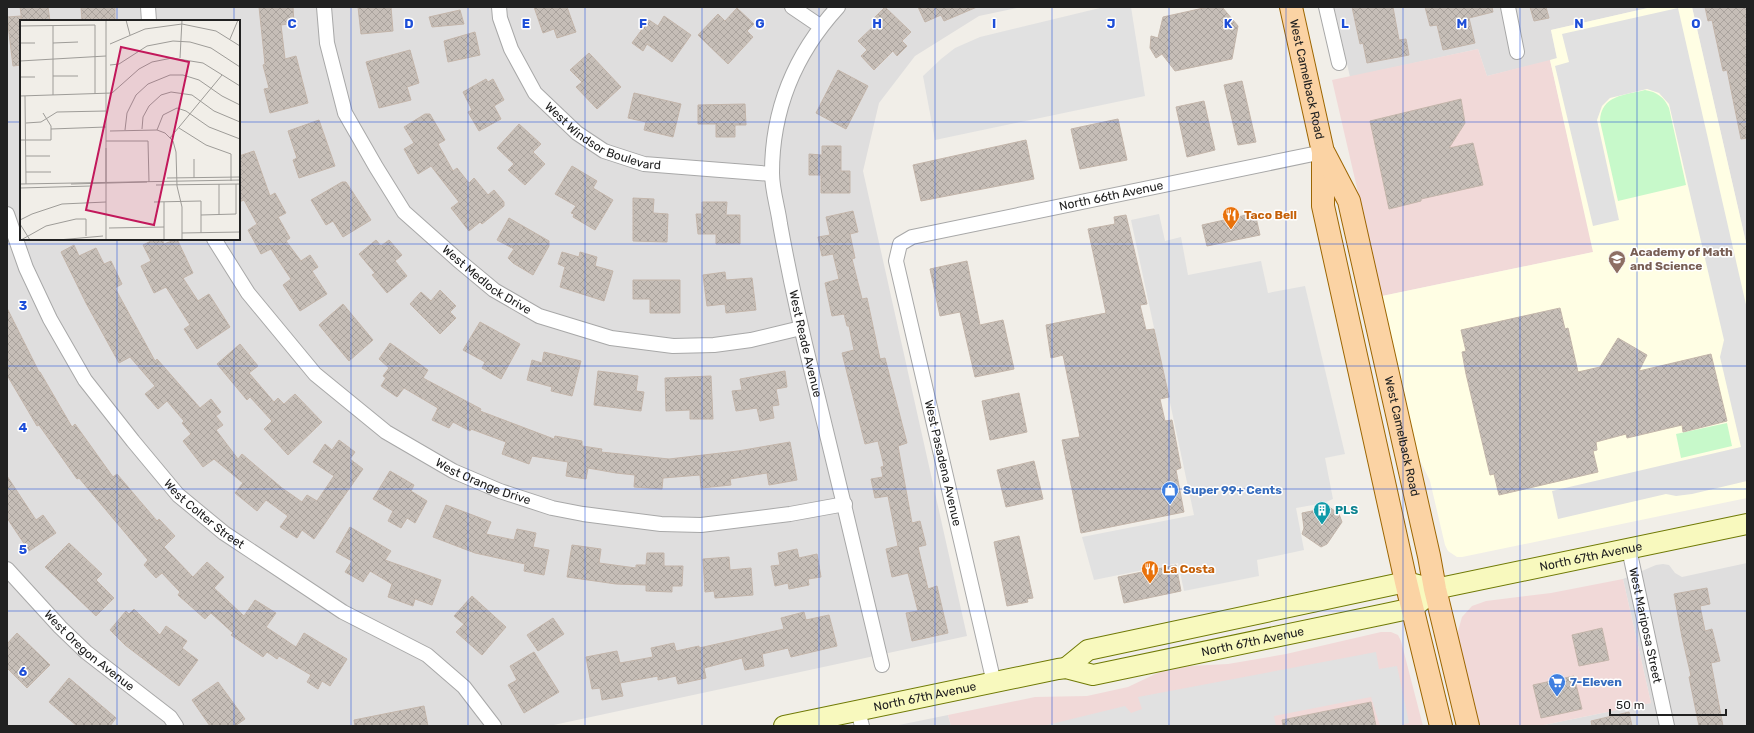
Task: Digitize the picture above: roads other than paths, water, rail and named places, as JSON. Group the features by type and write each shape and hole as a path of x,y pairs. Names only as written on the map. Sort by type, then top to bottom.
{"main road":[{"name":"West Camelback Road","path":"1290,7 1323,152 1323,206 1406,582 1441,726"},
{"name":"West Camelback Road","path":"1323,152 1349,201 1429,556 1435,589 1468,726"},
{"name":"North 67th Avenue","path":"1066,668 1088,650 1406,582 1435,589 1747,524"},
{"name":"North 67th Avenue","path":"784,726 860,718 994,683 1066,668 1093,675 1413,608 1435,589"}],"street":[{"path":"148,7 149,20"},
{"name":"West Medlock Drive","path":"324,7 327,44 345,112 376,167 404,212 494,290 539,316 611,338 673,346 714,345 751,340 801,328"},
{"name":"West Windsor Boulevard","path":"499,7 500,18 511,49 535,93 577,133 604,151 644,164 772,174"},
{"path":"792,7 820,26"},
{"name":"West Reade Avenue","path":"838,7 820,26 804,51 785,91 776,133 772,174 785,250 801,328 845,504 882,665"},
{"path":"1326,7 1339,63"},
{"path":"1508,7 1517,52"},
{"name":"North 66th Avenue","path":"900,244 912,237 1323,152"},
{"name":"West Colter Street","path":"7,214 26,268 50,319 85,380 132,441 178,495 224,533 343,612 427,655 464,687 494,726"},
{"name":"West Orange Drive","path":"215,240 248,293 315,374 386,432 453,471 487,485 552,508 583,514 661,524 701,525 790,514 845,504"},
{"name":"West Pasadena Avenue","path":"900,244 896,261 994,683"},
{"name":"West Mariposa Street","path":"1629,549 1667,726"},
{"name":"West Oregon Avenue","path":"7,569 60,627 81,647 170,717 176,726"}],"place":[{"name":"Taco Bell","path":"1231,230"},
{"name":"Academy of Math and Science","path":"1617,274"},
{"name":"Super 99+ Cents","path":"1170,505"},
{"name":"PLS","path":"1322,525"},
{"name":"La Costa","path":"1150,584"},
{"name":"7-Eleven","path":"1557,697"}]}
